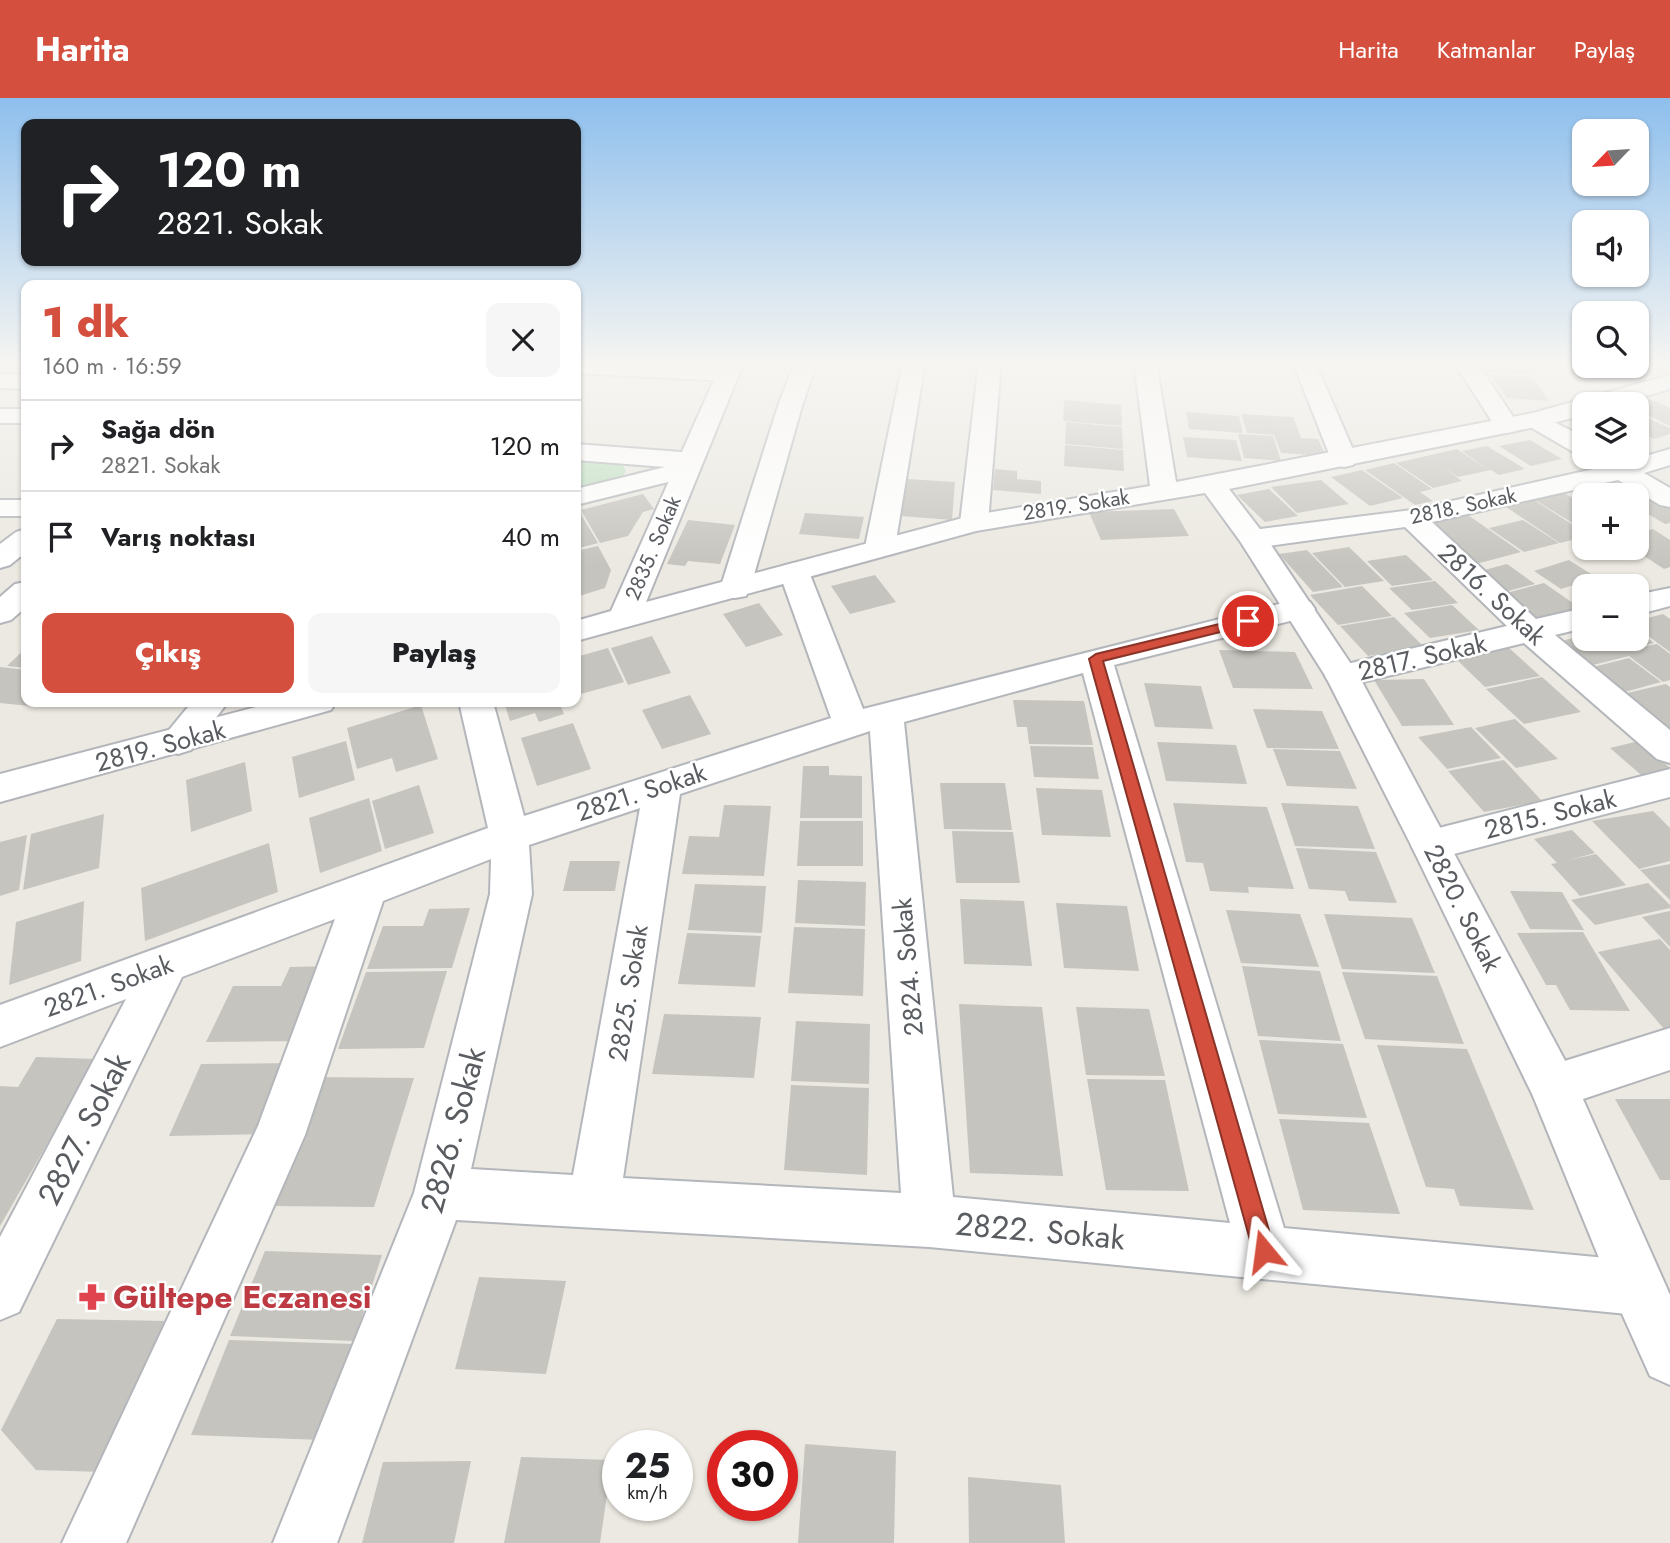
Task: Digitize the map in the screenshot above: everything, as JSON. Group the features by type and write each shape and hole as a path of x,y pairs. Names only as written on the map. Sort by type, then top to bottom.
{"street":[{"name":"2835. Sokak","path":"624,618 704,429"},
{"path":"735,589 783,429"},
{"path":"880,547 902,429"},
{"path":"974,523 983,429"},
{"path":"1155,429 1164,491"},
{"path":"1332,429 1344,459"},
{"name":"2819. Sokak","path":"581,630 974,523 1212,484 1490,429"},
{"path":"1552,429 1572,442"},
{"path":"581,453 689,465"},
{"name":"2818. Sokak","path":"1649,459 1670,457"},
{"path":"581,496 689,465"},
{"name":"2818. Sokak","path":"1253,539 1412,517 1590,469"},
{"path":"1618,469 1670,499"},
{"name":"2820. Sokak","path":"1212,484 1253,539 1342,677 1431,845 1553,1086 1638,1288 1670,1354"},
{"path":"0,508 21,508"},
{"name":"2816. Sokak","path":"1412,517 1531,632 1670,750"},
{"path":"0,559 21,542"},
{"name":"2824. Sokak","path":"794,572 868,719 929,1221"},
{"path":"0,613 21,595"},
{"path":"1649,602 1670,597"},
{"name":"2821. Sokak","path":"0,1026 510,836 868,719 1298,609"},
{"name":"2817. Sokak","path":"1342,677 1572,621"},
{"path":"1096,659 1264,1251"},
{"path":"178,741 207,707"},
{"name":"2819. Sokak","path":"0,789 301,707"},
{"name":"2826. Sokak","path":"305,1543 440,1193 509,906 513,863 510,836 477,707"},
{"name":"2815. Sokak","path":"1431,845 1670,783"},
{"name":"2825. Sokak","path":"594,1202 663,785"},
{"path":"94,1543 280,1135 366,890"},
{"name":"2827. Sokak","path":"0,1293 167,964"},
{"path":"1553,1086 1670,1049"},
{"name":"2822. Sokak","path":"440,1193 929,1221 1638,1288"}],"green space":[{"path":"581,460 622,464 626,471 622,478 581,490"}],"building":[{"path":"1066,429 1122,429 1123,449 1065,444"},
{"path":"1195,429 1242,429 1243,433"},
{"path":"1246,429 1298,429 1301,438 1318,439 1326,456 1281,453 1274,435 1247,433"},
{"path":"1649,429 1670,429 1670,434 1654,439 1649,436"},
{"path":"1238,434 1273,436 1281,461 1244,458"},
{"path":"1183,437 1236,440 1242,461 1187,457"},
{"path":"1530,440 1562,459 1531,466 1499,446"},
{"path":"1065,445 1123,450 1124,471 1064,466"},
{"path":"1487,446 1525,469 1499,475 1491,470 1458,477 1443,467 1462,481 1433,488 1396,463 1457,449 1488,470 1462,451"},
{"path":"1394,463 1432,489 1420,492 1433,501 1415,505 1365,470"},
{"path":"995,469 1017,471 1017,479 1041,481 1041,494 993,490"},
{"path":"1362,470 1403,498 1370,506 1331,477"},
{"path":"907,479 955,482 952,520 901,516"},
{"path":"1321,480 1349,504 1297,513 1271,487"},
{"path":"1269,489 1298,516 1265,522 1237,495"},
{"path":"1564,493 1572,498 1572,523 1535,500"},
{"path":"643,494 654,509 643,512 628,536 600,543 581,510"},
{"path":"1649,494 1670,506 1670,523 1665,524 1649,515"},
{"path":"1534,500 1572,524 1572,540 1560,543 1506,507"},
{"path":"1174,509 1189,536 1101,540 1089,512"},
{"path":"805,513 864,517 859,539 799,534"},
{"path":"1465,513 1521,552 1476,564 1422,524"},
{"path":"581,514 598,543 581,548"},
{"path":"688,520 735,525 720,564 688,561 685,566 667,564"},
{"path":"1523,520 1559,543 1524,552 1489,528"},
{"path":"1653,529 1670,540 1670,567 1664,569 1649,559 1649,530"},
{"path":"598,546 611,570 605,588 581,595 581,550"},
{"path":"1349,547 1384,581 1345,587 1312,553"},
{"path":"1307,550 1343,587 1313,592 1279,554"},
{"path":"1406,555 1433,580 1392,586 1367,561"},
{"path":"1569,560 1591,574 1572,574 1572,586 1561,589 1534,571"},
{"path":"1507,564 1535,584 1504,592 1477,572"},
{"path":"875,575 896,602 850,614 831,586"},
{"path":"1435,581 1458,603 1412,610 1389,588"},
{"path":"1544,583 1572,602 1572,613 1537,623 1499,595"},
{"path":"1362,586 1392,616 1338,625 1310,595"},
{"path":"759,603 783,635 746,647 723,614"},
{"path":"1452,605 1479,630 1430,638 1404,613"},
{"path":"1663,614 1670,619 1670,652 1649,637 1649,618"},
{"path":"1394,617 1423,646 1368,656 1340,626"},
{"path":"652,636 671,673 628,685 611,648"},
{"path":"1572,638 1572,651 1649,651 1649,646 1657,644 1670,654 1670,680 1663,682 1629,656 1589,666 1558,642"},
{"path":"608,648 624,682 581,694 581,656"},
{"path":"1509,648 1540,676 1485,687 1455,658"},
{"path":"1219,650 1295,652 1313,689 1233,688"},
{"path":"21,653 21,667 7,666"},
{"path":"1629,658 1661,682 1621,693 1589,668"},
{"path":"0,667 21,669 21,705 0,703"},
{"path":"1542,677 1581,712 1524,724 1486,689"},
{"path":"1424,679 1454,725 1402,726 1374,680"},
{"path":"1144,683 1201,686 1213,729 1155,727"},
{"path":"1666,684 1670,687 1670,732 1623,694"},
{"path":"690,695 711,734 662,749 642,710"},
{"path":"1013,700 1084,701 1093,745 1029,744 1027,727 1017,727"},
{"path":"422,707 438,759 396,772 392,758 357,769 347,728"},
{"path":"506,707 561,707 564,714 539,722 535,713 510,721"},
{"path":"1253,709 1322,711 1339,749 1267,748"},
{"path":"1515,719 1558,759 1516,768 1475,728"},
{"path":"573,723 591,769 537,786 521,738"},
{"path":"1471,727 1501,758 1447,769 1418,737"},
{"path":"346,741 355,780 299,798 292,757"},
{"path":"1639,741 1670,768 1670,775 1647,780 1610,748"},
{"path":"1157,742 1236,745 1247,784 1166,781"},
{"path":"1030,746 1093,747 1099,779 1034,777"},
{"path":"1273,749 1340,751 1357,789 1287,786"},
{"path":"1504,760 1542,801 1484,812 1448,771"},
{"path":"245,762 252,811 191,832 186,780"},
{"path":"803,766 829,766 829,775 862,776 862,818 800,818"},
{"path":"940,783 1005,783 1012,830 944,829"},
{"path":"419,785 434,833 385,849 372,801"},
{"path":"1036,788 1102,790 1111,837 1042,835"},
{"path":"369,798 382,851 320,873 309,818"},
{"path":"1173,803 1267,807 1294,889 1248,887 1249,893 1210,891 1203,863 1186,862"},
{"path":"1281,803 1358,806 1375,849 1295,846"},
{"path":"724,805 771,806 764,876 682,874 689,836 719,837"},
{"path":"1653,811 1670,828 1670,861 1639,869 1592,821"},
{"path":"104,814 99,868 23,890 31,834"},
{"path":"800,821 863,821 863,866 797,866"},
{"path":"1572,830 1595,853 1569,860 1596,854 1626,885 1580,896 1551,864 1557,863 1534,839"},
{"path":"952,831 1013,832 1020,883 956,883"},
{"path":"27,835 19,890 0,896 0,842"},
{"path":"269,843 278,892 145,941 141,888"},
{"path":"1296,848 1376,852 1397,903 1349,901 1345,891 1309,889"},
{"path":"570,861 620,861 615,891 563,891"},
{"path":"1670,864 1670,900 1640,870"},
{"path":"798,880 866,882 865,926 795,923"},
{"path":"1648,883 1670,908 1595,925 1571,900"},
{"path":"695,884 766,886 762,933 688,930"},
{"path":"1510,891 1562,892 1584,930 1530,929"},
{"path":"960,899 1024,901 1032,966 964,964"},
{"path":"84,901 81,961 9,985 16,922"},
{"path":"1056,903 1127,906 1139,971 1064,968"},
{"path":"470,908 452,968 367,969 383,926 423,926 429,909"},
{"path":"1226,910 1300,914 1319,967 1241,963"},
{"path":"1670,911 1670,947 1642,917"},
{"path":"1324,914 1412,918 1435,973 1342,969"},
{"path":"794,927 865,929 863,996 788,993"},
{"path":"1583,932 1630,1011 1570,1010 1556,985 1546,985 1517,933"},
{"path":"687,933 761,936 755,987 678,984"},
{"path":"1660,939 1670,950 1670,1029 1665,1030 1598,952"},
{"path":"333,966 303,1041 206,1042 233,986 281,986 290,967"},
{"path":"1242,966 1320,971 1341,1041 1258,1036"},
{"path":"447,971 424,1048 338,1049 366,972"},
{"path":"1342,972 1437,976 1464,1044 1365,1039"},
{"path":"959,1004 1042,1007 1063,1176 970,1173"},
{"path":"1076,1007 1149,1009 1165,1076 1086,1075"},
{"path":"664,1014 761,1017 754,1078 652,1074"},
{"path":"796,1021 870,1024 869,1084 791,1081"},
{"path":"1259,1040 1343,1044 1367,1118 1278,1114"},
{"path":"1377,1045 1467,1049 1534,1210 1460,1206 1454,1189 1426,1187"},
{"path":"36,1057 96,1059 0,1226 0,1086 18,1087"},
{"path":"298,1063 271,1134 169,1136 201,1064"},
{"path":"311,1077 414,1078 374,1207 273,1206"},
{"path":"1087,1079 1165,1080 1189,1191 1106,1190"},
{"path":"791,1085 869,1088 867,1175 784,1170"},
{"path":"1615,1099 1670,1099 1670,1180 1660,1180"},
{"path":"1279,1119 1369,1123 1400,1214 1303,1210"},
{"path":"265,1251 382,1255 354,1341 230,1336"},
{"path":"479,1277 566,1281 546,1374 455,1369"},
{"path":"57,1319 168,1321 104,1472 36,1470 1,1430"},
{"path":"229,1340 354,1344 323,1440 191,1435"},
{"path":"805,1444 896,1451 894,1543 798,1543"},
{"path":"521,1457 602,1460 603,1521 600,1543 504,1543"},
{"path":"471,1461 454,1543 362,1543 383,1462"},
{"path":"968,1477 1061,1485 1065,1543 969,1543"}],"place":[{"name":"Gültepe Eczanesi","path":"92,1297"}],"route":[{"path":"1248,621 1096,659 1264,1251"}]}
